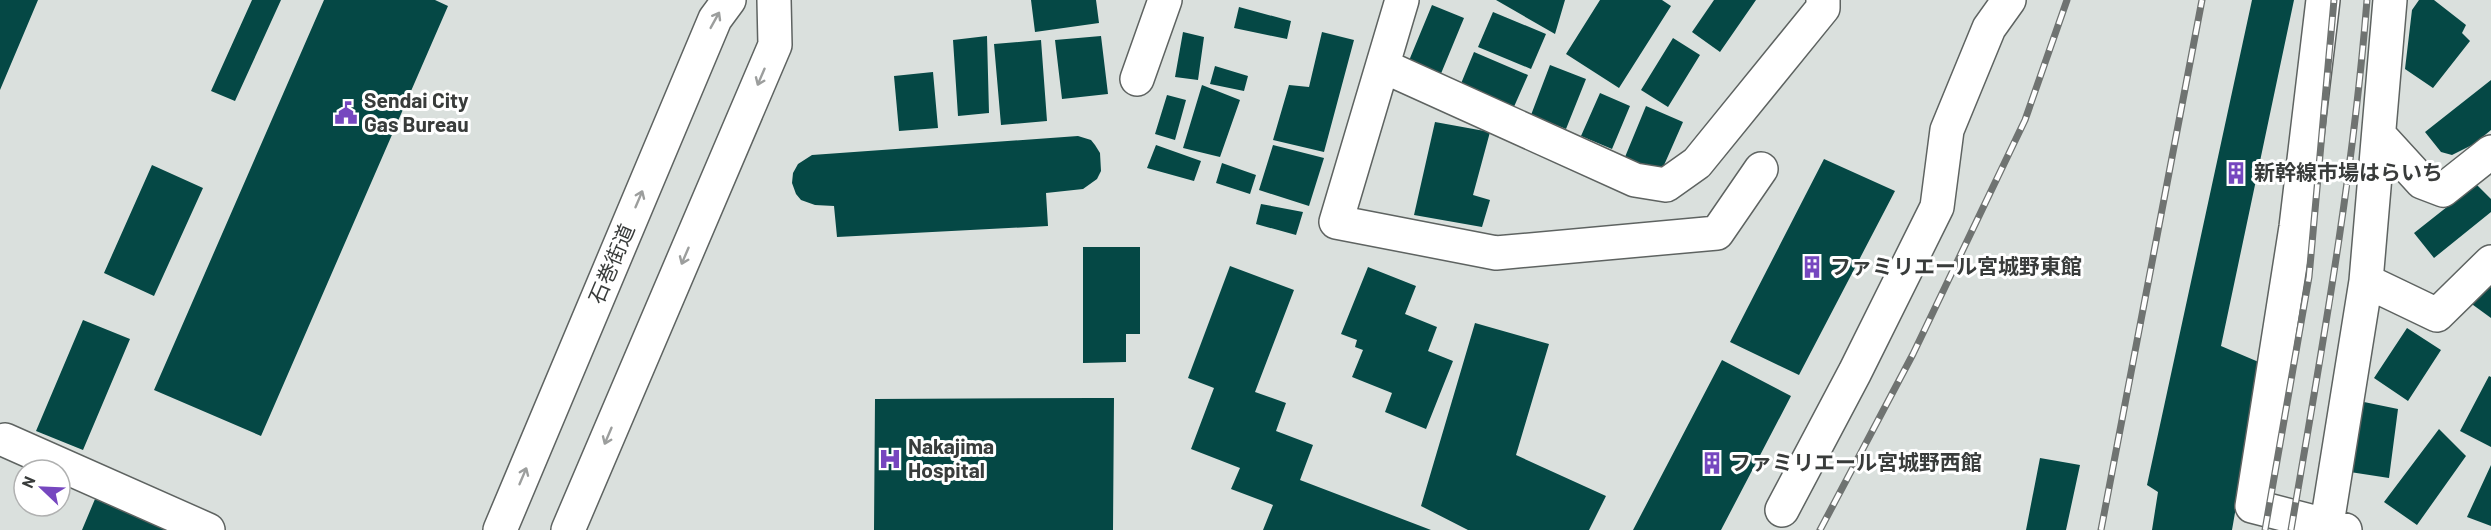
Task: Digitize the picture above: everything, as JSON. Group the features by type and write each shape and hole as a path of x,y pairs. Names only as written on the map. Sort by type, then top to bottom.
{"street":[{"name":"石巻街道","path":"500,530 715,19 729,0"},
{"path":"568,530 774,45 774,0"},
{"path":"1137,79 1165,0"},
{"path":"1402,0 1336,222 1496,253 1718,233 1761,169"},
{"path":"1383,66 1635,180 1666,185 1697,164 1823,8 1823,0"},
{"path":"1782,510 1855,372 1937,207 1947,130 1989,28 2009,0"},
{"path":"2323,0 2296,227 2252,506 2333,529 2367,281 2379,135 2394,3"},
{"path":"2379,135 2422,182 2443,190 2491,152"},
{"path":"2367,281 2438,315 2491,262"},
{"path":"5,440 208,530"}],"building":[{"path":"0,0 38,0 0,90"},
{"path":"252,0 281,0 235,101 211,91"},
{"path":"324,0 435,0 448,6 261,436 154,390"},
{"path":"1031,0 1096,0 1099,23 1035,32"},
{"path":"1496,0 1565,0 1555,34"},
{"path":"1600,0 1662,0 1671,6 1619,88 1566,54"},
{"path":"1714,0 1756,0 1720,52 1692,32"},
{"name":"新幹線市場はらいち","path":"2252,0 2294,0 2221,346 2261,363 2232,530 2152,530 2158,492 2147,485"},
{"path":"2419,0 2434,0 2466,25 2462,33 2470,41 2433,88 2405,69 2412,10"},
{"path":"1432,5 1464,18 1440,76 1408,63"},
{"path":"1239,7 1291,21 1287,39 1234,28"},
{"path":"1493,12 1546,34 1531,69 1478,47"},
{"path":"1183,32 1204,37 1198,80 1175,77"},
{"path":"1322,32 1354,40 1324,152 1273,140 1289,85 1309,87"},
{"path":"987,36 989,113 958,116 953,40"},
{"path":"1101,36 1108,94 1062,99 1055,40"},
{"path":"1673,38 1700,55 1668,107 1641,90"},
{"path":"1041,40 1047,121 1001,125 994,44"},
{"path":"1474,52 1528,75 1513,109 1460,86"},
{"path":"1550,65 1586,79 1566,129 1531,115"},
{"path":"1215,66 1248,76 1244,91 1210,84"},
{"path":"933,72 938,128 899,131 894,76"},
{"path":"2491,80 2491,130 2474,144 2452,155 2441,152 2425,132"},
{"path":"1202,85 1240,100 1220,157 1183,148"},
{"path":"1600,93 1630,106 1612,149 1581,136"},
{"path":"1167,95 1186,100 1175,140 1155,134"},
{"path":"1646,106 1683,122 1661,172 1625,157"},
{"path":"1435,122 1490,132 1473,195 1490,200 1482,227 1414,215"},
{"path":"1078,136 1091,140 1095,145 1100,153 1101,171 1097,179 1083,189 1046,193 1048,226 837,237 834,206 815,205 801,200 792,183 793,173 798,164 812,155"},
{"path":"1156,145 1201,161 1194,181 1147,168"},
{"path":"1273,145 1324,158 1309,206 1259,190"},
{"name":"ファミリエール宮城野東館","path":"1824,159 1895,191 1799,375 1730,342"},
{"path":"1222,163 1256,175 1250,194 1216,183"},
{"path":"152,165 203,188 154,296 104,273"},
{"path":"2476,184 2491,199 2491,212 2434,258 2414,233"},
{"path":"1261,204 1303,212 1296,235 1256,224"},
{"path":"1083,247 1140,247 1140,334 1126,334 1126,362 1083,363"},
{"path":"1230,266 1294,290 1255,392 1286,403 1276,431 1313,445 1300,480 1431,530 1263,530 1273,505 1231,489 1240,468 1191,449 1214,388 1188,378"},
{"path":"1368,267 1416,286 1405,314 1437,327 1428,351 1453,361 1426,429 1385,412 1392,393 1352,377 1363,350 1355,347 1357,340 1341,334"},
{"path":"2491,280 2491,318 2469,302"},
{"path":"83,320 130,339 83,450 36,431"},
{"path":"1475,323 1549,344 1516,455 1606,496 1589,530 1468,530 1421,506"},
{"path":"2407,328 2441,350 2408,401 2374,378"},
{"name":"ファミリエール宮城野西館","path":"1722,360 1791,396 1721,530 1633,530"},
{"path":"2489,376 2491,377 2491,447 2460,431"},
{"path":"1114,398 1113,530 874,530 875,399"},
{"path":"2364,402 2398,409 2389,478 2350,472"},
{"path":"2439,429 2466,456 2417,525 2384,502"},
{"path":"2040,458 2080,465 2066,530 2026,530"},
{"path":"2491,465 2491,526 2467,517"},
{"path":"95,499 166,530 82,530"}],"railway":[{"path":"1820,530 1913,354 2025,120 2067,0"},
{"path":"2101,530 2202,0"},
{"path":"2265,530 2309,277 2334,0"},
{"path":"2291,530 2345,200 2367,0"}],"place":[{"name":"Sendai City Gas Bureau","path":"346,113"},
{"name":"新幹線市場はらいち","path":"2236,173"},
{"name":"ファミリエール宮城野東館","path":"1812,267"},
{"name":"Nakajima Hospital","path":"890,459"},
{"name":"ファミリエール宮城野西館","path":"1712,463"}]}
